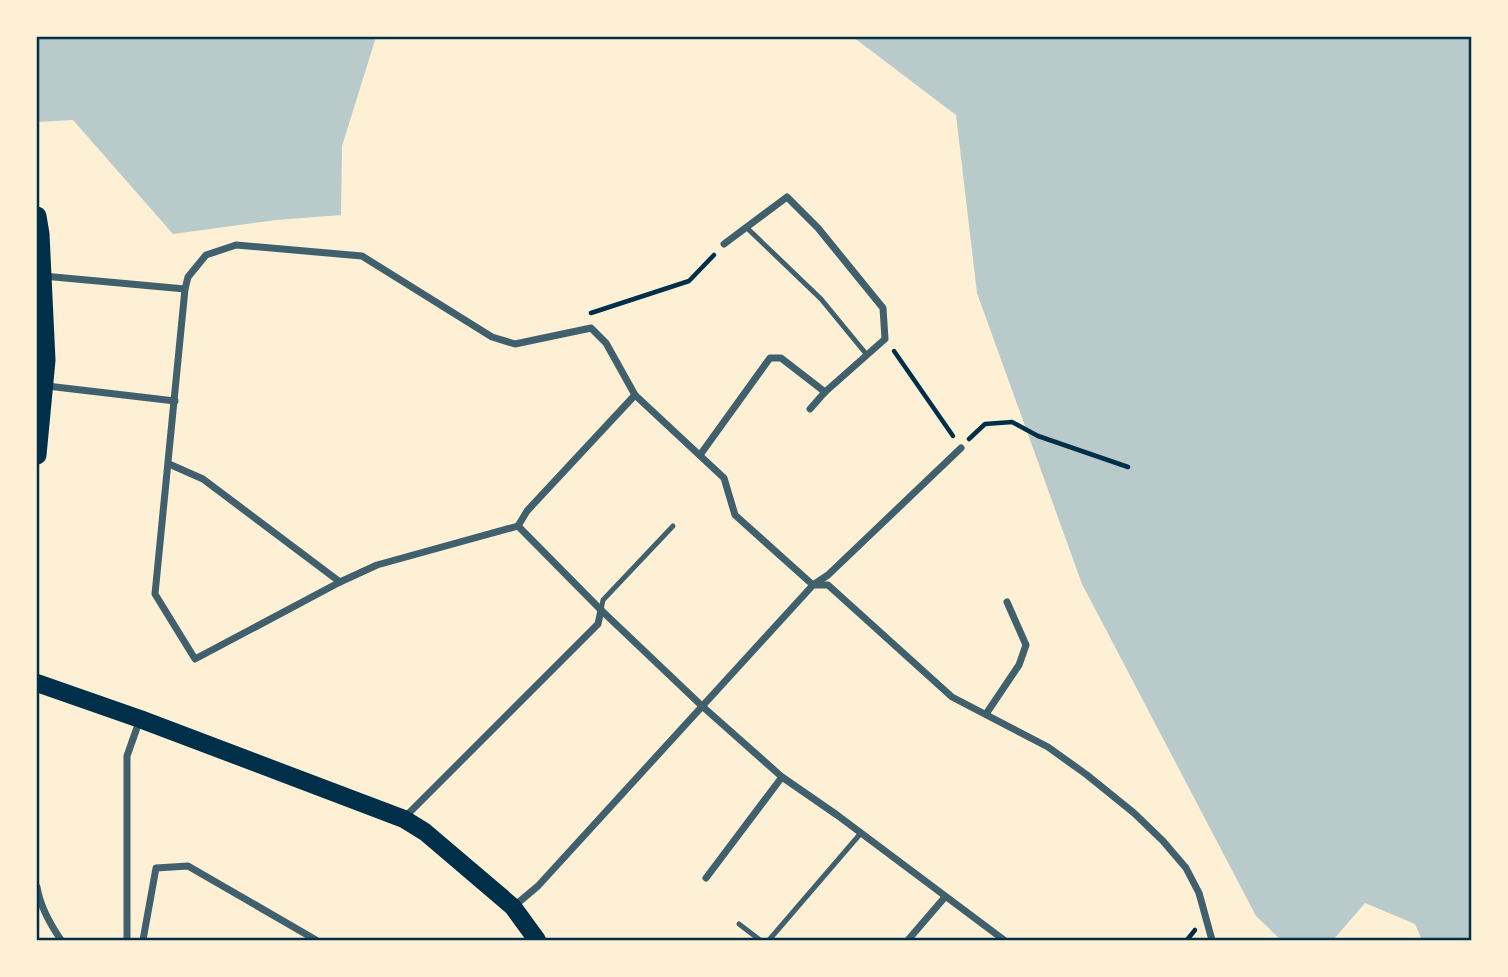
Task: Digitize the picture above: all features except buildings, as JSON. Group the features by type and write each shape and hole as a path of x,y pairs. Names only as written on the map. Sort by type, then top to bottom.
{"highway":[{"path":"37,454 46,360 39,225"}],"main road":[{"path":"37,683 404,819 425,832 513,907 537,940"}],"street":[{"path":"724,244 787,197 818,228 883,308 885,339 825,392 810,409"},
{"path":"635,395 527,511 518,526 377,565 195,659 155,594 185,289 188,277 206,255 236,245 362,257 492,337 515,344 591,328 606,343 635,395 724,478 735,515 813,585 828,585 952,697 1048,747 1134,813 1163,841 1186,868 1199,892 1212,940"},
{"path":"37,275 185,289"},
{"path":"700,455 770,358 781,358 825,392"},
{"path":"37,384 175,401"},
{"path":"513,907 538,887 813,585 828,575 961,448"},
{"path":"169,464 203,479 340,582"},
{"path":"518,526 601,610 782,777 1004,940"},
{"path":"986,714 1018,665 1026,645 1007,602"},
{"path":"404,819 598,624 601,610"},
{"path":"127,940 127,756 140,719"},
{"path":"706,878 782,777"},
{"path":"143,940 156,868 188,866 316,940"},
{"path":"37,887 51,925 61,940"},
{"path":"908,940 945,897"}],"lane":[{"path":"746,228 821,299 867,355"},
{"path":"601,610 603,600 673,526"},
{"path":"769,940 861,833"},
{"path":"739,924 760,940"}],"path":[{"path":"573,331 570,320 689,281 724,244"},
{"path":"885,339 961,448 985,424 1012,422 1038,436 1128,467"}],"shaded area":[{"path":"37,37 376,37 342,146 341,215 276,220 173,234 73,120 37,122"},
{"path":"853,37 1471,37 1471,940 1422,940 1415,924 1365,903 1333,940 1281,940 1256,916 1082,584 977,293 956,115"}]}
